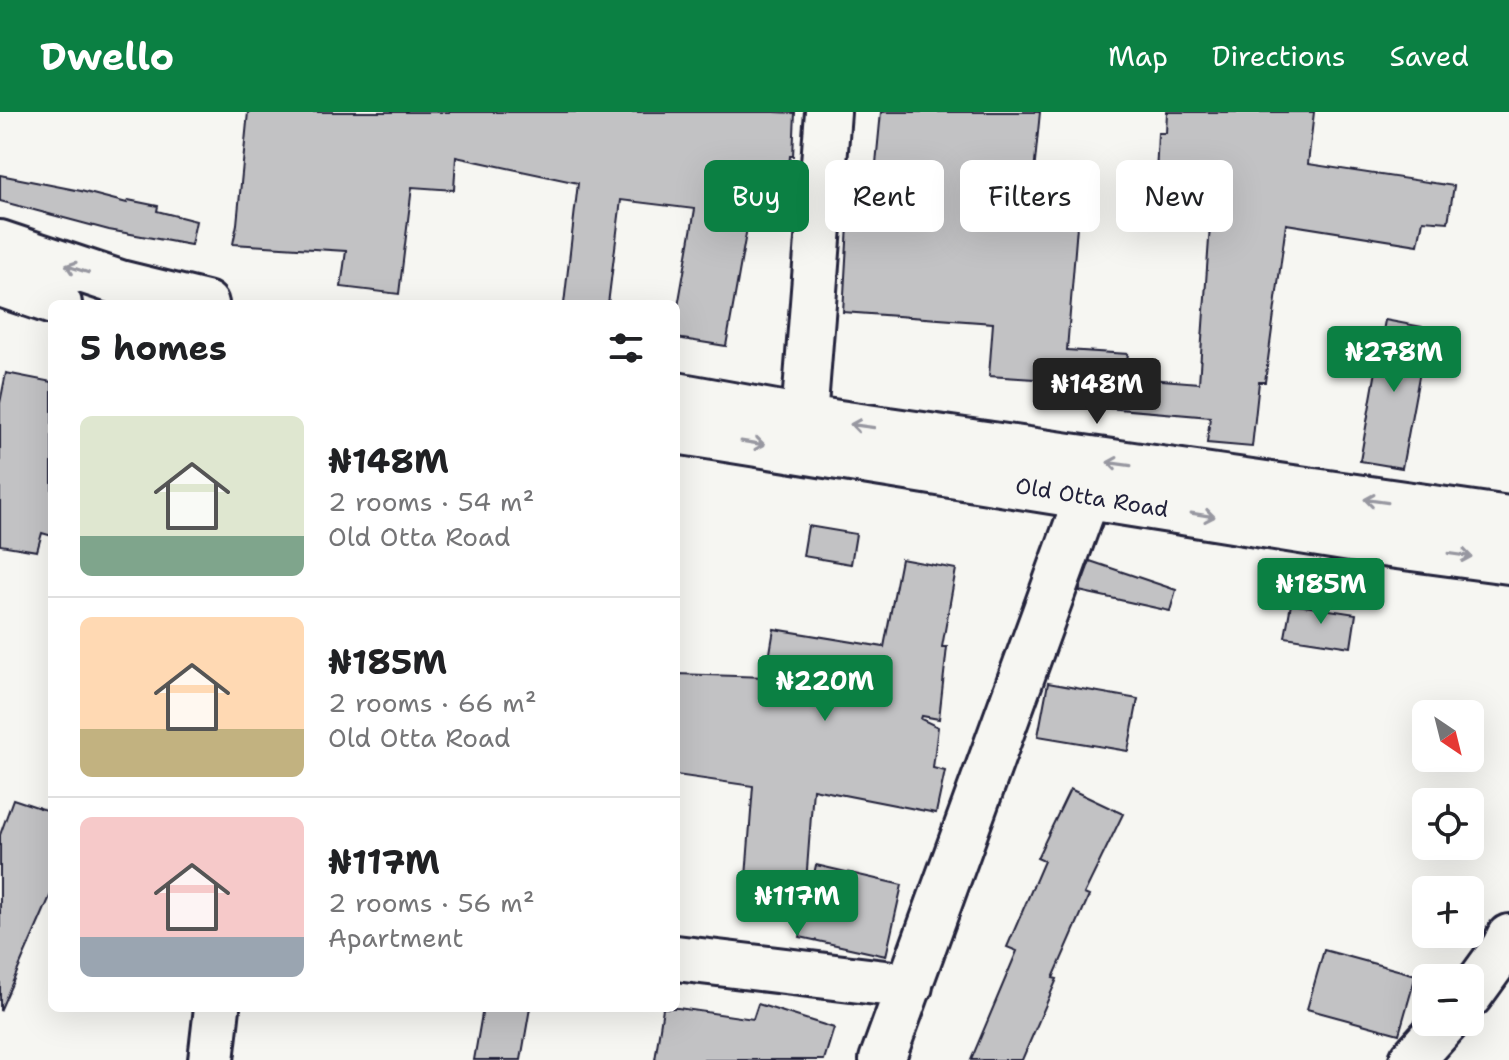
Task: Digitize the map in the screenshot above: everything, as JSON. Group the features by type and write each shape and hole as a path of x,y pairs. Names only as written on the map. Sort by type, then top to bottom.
{"street":[{"path":"804,418 828,112"},
{"path":"0,243 120,283 190,300"},
{"path":"0,284 48,300"},
{"name":"Old Otta Road","path":"680,396 804,418 1509,519"},
{"name":"Old Otta Road","path":"680,432 1382,544 1509,561"},
{"path":"882,1060 1087,497"},
{"path":"1484,976 1509,937"},
{"path":"680,958 910,986"},
{"path":"211,1060 217,1012"},
{"path":"1412,1060 1433,1036"}],"building":[{"path":"248,112 795,113 793,156 790,160 704,160 704,232 746,232 726,346 680,339 679,300 695,209 621,200 608,300 564,300 578,183 456,157 454,190 412,187 399,294 341,287 346,251 233,244"},
{"path":"881,112 1040,112 1035,160 960,160 960,232 1077,232 1067,350 1128,354 1125,377 1199,383 1210,232 1233,232 1233,160 1157,160 1158,133 1166,133 1167,112 1314,112 1308,164 1454,186 1448,222 1423,220 1418,245 1286,224 1265,382 1259,382 1252,447 1207,443 1210,417 1096,407 1098,383 989,376 993,323 843,312 848,232 944,232 944,160 876,160"},
{"path":"0,175 127,203 128,200 158,206 157,211 196,221 191,245 109,230 0,201"},
{"path":"1385,320 1428,328 1402,468 1360,461"},
{"path":"6,373 48,381 48,535 42,533 37,551 0,545 0,403"},
{"path":"808,526 856,534 851,564 803,556"},
{"path":"901,559 956,569 942,647 947,647 939,719 922,716 921,719 938,727 933,768 945,771 936,813 813,789 806,883 746,877 753,786 680,776 680,674 766,677 774,629 884,647"},
{"path":"1090,561 1176,590 1170,611 1079,591"},
{"path":"1291,604 1356,614 1351,647 1285,637"},
{"path":"1048,683 1138,699 1128,751 1038,736"},
{"path":"1070,789 1123,814 1084,894 1089,896 1022,1060 971,1060 1017,951 1007,947 1044,861 1037,858"},
{"path":"13,799 48,811 48,901 0,1011 0,835"},
{"path":"816,865 902,885 886,956 800,937"},
{"path":"1324,950 1412,974 1412,989 1399,1034 1307,1009"},
{"path":"758,1004 834,1028 824,1060 655,1060 662,1012 680,1012 680,1008 753,1019"},
{"path":"482,1012 529,1012 521,1060 474,1060"}]}
